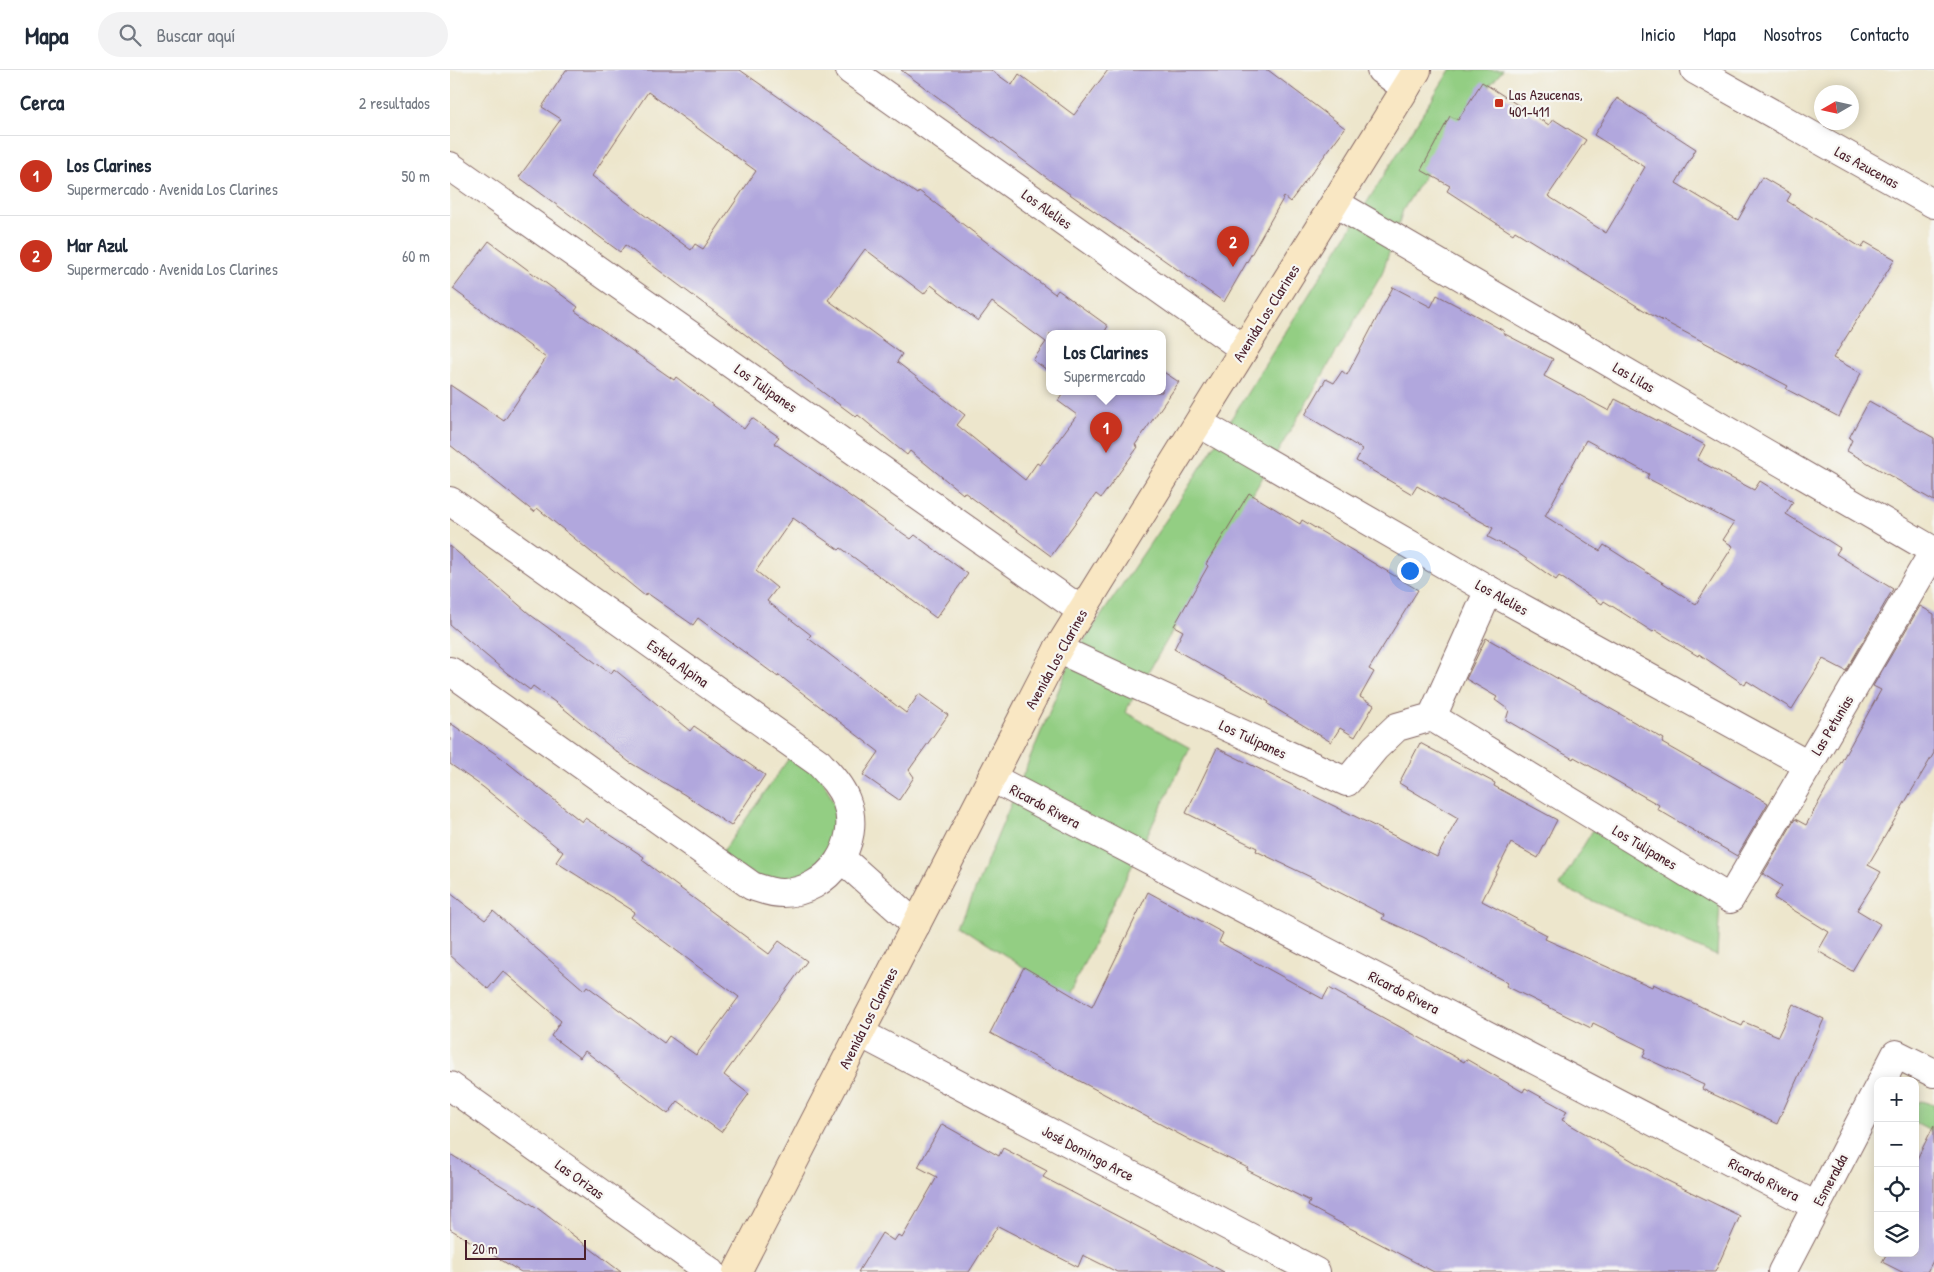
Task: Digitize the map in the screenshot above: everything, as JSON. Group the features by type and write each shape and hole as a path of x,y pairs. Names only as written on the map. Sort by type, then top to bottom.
{"main road":[{"name":"Avenida Los Clarines","path":"737,1272 1058,649 1411,79"}],"street":[{"name":"Los Alelies","path":"850,70 1244,349"},
{"path":"1381,70 1411,79"},
{"name":"Las Azucenas","path":"1695,70 1931,194"},
{"name":"Los Tulipanes","path":"450,166 1082,610"},
{"name":"Las Lilas","path":"1335,203 1934,552"},
{"name":"Los Alelies","path":"1198,422 1489,590 1808,765"},
{"name":"Estela Alpina","path":"450,501 818,762 838,783 846,801 850,820 848,840 841,858 830,872 816,883 800,890 782,893 752,886 450,671"},
{"name":"Las Petunias","path":"1730,899 1934,552"},
{"path":"1432,717 1489,590"},
{"name":"Los Tulipanes","path":"1058,649 1347,782 1375,748 1397,727 1432,717 1730,899"},
{"name":"Ricardo Rivera","path":"992,778 1816,1206"},
{"path":"841,858 916,925"},
{"name":"José Domingo Arce","path":"860,1034 1316,1272"},
{"path":"1884,1077 1896,1054 1934,1073"},
{"name":"Las Orizas","path":"450,1086 711,1272"},
{"name":"Esmeralda","path":"1782,1272 1874,1096"}],"green space":[{"path":"1450,70 1503,70 1454,128 1403,210 1382,274 1125,712 1190,748 1068,996 960,926 1071,660 1187,489"},
{"path":"794,751 820,774 843,822 821,869 774,884 719,857"},
{"path":"1593,830 1720,901 1717,956 1559,886"},
{"path":"1919,1102 1934,1105 1934,1133 1919,1125"}],"building":[{"path":"566,70 740,70 917,194 919,191 1055,294 1058,290 1108,326 1106,330 1046,330 1046,342 992,302 978,321 931,285 924,294 865,249 828,300 902,354 897,362 965,415 957,425 1025,480 1037,463 1040,465 1077,415 1058,401 1062,395 1166,395 1166,374 1179,382 1135,445 1138,447 1101,498 1096,494 1051,556 964,492 963,494 910,451 907,455 858,415 856,417 625,245 620,252 519,177 561,119 542,107","holes":["648,92 756,171 703,249 695,244 691,250 592,176"]},
{"path":"901,70 991,70 1012,85 1019,74 1074,115 1108,70 1268,70 1345,128 1290,202 1284,197 1224,302 1054,183"},
{"path":"1482,82 1549,125 1553,119 1586,140 1548,196 1606,233 1645,167 1594,135 1617,98 1696,149 1676,183 1738,220 1762,177 1791,194 1787,201 1862,248 1865,242 1895,259 1833,358 1861,373 1839,417 1786,389 1788,386 1650,314 1515,231 1513,234 1447,191 1450,186 1421,170 1450,116 1458,120"},
{"path":"489,241 578,307 575,311 674,380 676,377 744,429 752,418 779,437 774,443 911,539 915,535 968,574 936,618 841,548 839,550 793,518 756,571 777,588 767,601 811,635 808,638 906,713 919,694 948,715 909,770 914,777 899,800 863,775 879,752 779,675 778,677 698,618 693,625 647,593 645,596 537,508 534,512 450,445 450,385 504,421 546,358 453,289"},
{"path":"1393,287 1431,307 1437,295 1553,359 1544,376 1609,411 1615,399 1705,445 1697,460 1754,490 1760,481 1793,502 1786,514 1840,548 1836,554 1893,589 1846,671 1823,659 1792,709 1747,681 1745,685 1699,654 1698,656 1655,630 1653,632 1604,601 1602,604 1559,576 1556,580 1515,551 1488,537 1493,528 1417,486 1412,494 1356,461 1362,449 1305,415 1326,379 1334,383 1342,371 1347,375","holes":["1586,440 1649,474 1647,478 1734,523 1723,540 1733,546 1696,604 1604,545 1600,551 1545,516"]},
{"path":"1046,342 1046,369 1033,360"},
{"path":"1869,401 1934,438 1934,501 1847,451 1852,440 1849,438"},
{"path":"1249,493 1300,524 1302,520 1418,590 1369,669 1374,672 1360,697 1374,705 1355,737 1340,728 1331,742 1268,704 1269,702 1174,649 1183,631 1174,626 1208,566 1206,564"},
{"path":"450,546 532,616 611,674 614,669 690,731 694,726 765,775 731,826 685,795 629,762 533,686 530,690 507,673 450,625"},
{"path":"1920,606 1934,614 1934,753 1868,865 1881,872 1857,910 1880,924 1852,971 1818,951 1829,932 1774,898 1782,886 1763,874 1795,819 1806,825 1881,690 1873,686"},
{"path":"1486,638 1664,739 1662,743 1768,803 1737,856 1657,809 1659,805 1574,757 1573,759 1506,720 1509,710 1495,700 1497,697 1466,679"},
{"path":"450,723 499,756 582,822 585,818 644,857 642,860 769,954 779,941 807,961 724,1075 749,1094 721,1132 678,1101 668,1114 585,1051 580,1058 551,1036 561,1021 503,971 488,989 450,955 450,893 485,920 493,911 584,990 587,986 664,1043 669,1036 696,1055 739,997 631,917 635,912 556,862 563,852 483,787 450,764"},
{"path":"1420,743 1495,783 1494,786 1557,820 1538,858 1511,843 1482,901 1547,935 1545,939 1652,987 1653,984 1742,1026 1744,1022 1778,1036 1793,1004 1824,1019 1777,1124 1702,1089 1704,1085 1643,1057 1646,1049 1593,1023 1591,1028 1506,986 1508,983 1423,937 1382,919 1384,915 1256,851 1257,848 1186,813 1217,748 1437,857 1458,818 1399,783"},
{"path":"1148,892 1223,933 1219,942 1323,999 1329,988 1464,1062 1466,1059 1523,1092 1525,1088 1567,1111 1562,1120 1664,1179 1740,1216 1715,1272 1434,1272 1308,1206 1310,1201 1247,1170 1248,1168 1190,1140 990,1033 1024,967 1092,1007"},
{"path":"942,1124 999,1156 1003,1148 1047,1171 1043,1177 1224,1272 1117,1272 1083,1255 1078,1267 998,1226 969,1272 858,1272 882,1233 894,1241 898,1235 902,1238 937,1177 918,1167"},
{"path":"1934,1125 1934,1259 1927,1272 1902,1272 1882,1262 1885,1257 1919,1257 1919,1155"},
{"path":"450,1154 536,1207 621,1272 521,1272 450,1229"}],"place":[{"name":"Las Azucenas, 401-411","path":"1499,103"},
{"name":"Mar Azul","path":"1233,267"},
{"name":"Los Clarines","path":"1106,453"}]}
